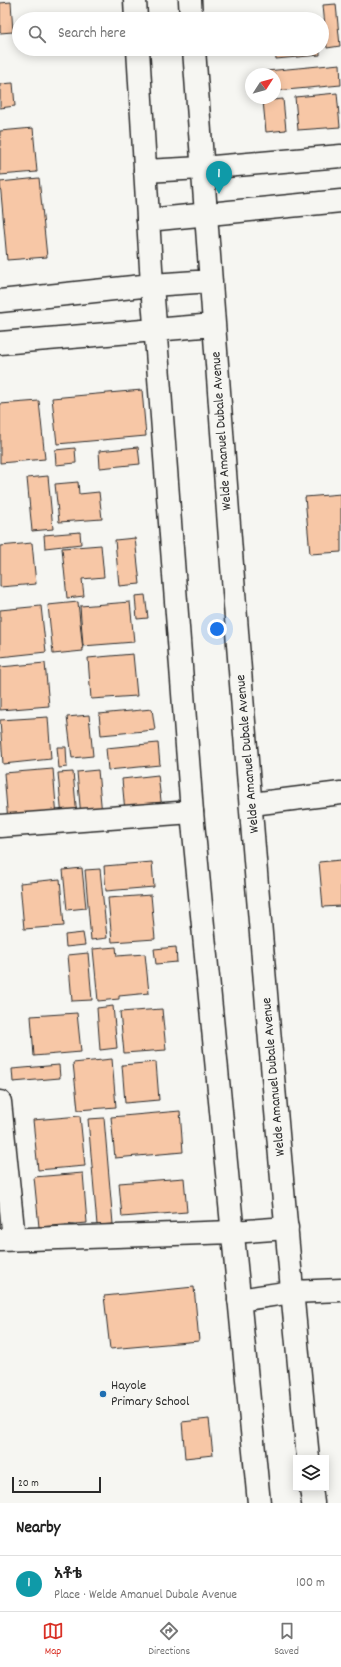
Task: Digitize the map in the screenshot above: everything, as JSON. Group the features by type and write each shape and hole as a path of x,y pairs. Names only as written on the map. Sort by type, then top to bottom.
{"main road":[{"path":"135,0 136,12"},
{"path":"190,0 191,12"},
{"path":"138,56 155,328 192,812 259,1503"},
{"name":"Welde Amanuel Dubale Avenue","path":"194,56 252,804 292,1292 308,1455"},
{"path":"145,171 202,168 341,156"},
{"path":"148,220 341,201"},
{"path":"0,301 152,285 211,281"},
{"path":"0,343 155,328 214,325"},
{"path":"252,804 341,793"},
{"path":"0,826 192,812"},
{"path":"0,1102 7,1240 232,1232 287,1228"},
{"path":"239,1300 292,1292 341,1290"},
{"path":"311,1491 313,1503"}],"building":[{"path":"11,2 12,32 0,33 0,3"},
{"path":"336,4 340,46 329,48 329,12 324,12 323,5"},
{"path":"276,56 309,56 276,59"},
{"path":"340,64 341,85 281,90 281,70"},
{"path":"13,83 15,106 0,108 0,84"},
{"path":"337,93 340,127 298,130 295,97"},
{"path":"281,99 283,99 286,130 266,132 263,104 281,104"},
{"path":"33,128 37,172 0,175 0,131"},
{"path":"39,178 47,257 7,260 0,182"},
{"path":"142,390 146,436 57,444 52,398"},
{"path":"39,401 45,459 0,463 0,404"},
{"path":"138,447 140,464 100,468 99,451"},
{"path":"75,448 76,463 56,465 55,450"},
{"path":"48,476 53,529 32,531 27,478"},
{"path":"78,482 79,494 99,492 102,519 59,522 55,484"},
{"path":"341,494 341,552 310,554 305,497"},
{"path":"80,532 81,544 45,548 44,535"},
{"path":"135,538 140,584 119,586 115,540"},
{"path":"32,543 36,584 0,587 0,546"},
{"path":"101,545 104,577 82,579 84,596 67,598 62,548"},
{"path":"145,595 148,618 137,619 135,596"},
{"path":"78,602 83,651 53,654 48,605"},
{"path":"130,602 134,642 83,646 80,606"},
{"path":"41,606 46,652 0,657 0,610"},
{"path":"133,654 137,696 91,699 88,658"},
{"path":"45,663 49,706 0,710 0,667"},
{"path":"152,709 155,730 101,735 99,714"},
{"path":"89,715 93,756 72,758 67,717"},
{"path":"48,717 51,759 3,764 0,720"},
{"path":"158,743 160,765 108,770 106,748"},
{"path":"57,747 66,747 67,767 59,768"},
{"path":"53,769 57,818 8,822 4,773"},
{"path":"98,770 102,815 81,817 77,772"},
{"path":"73,772 77,817 62,818 58,773"},
{"path":"158,775 162,809 125,812 122,779"},
{"path":"341,860 341,906 323,907 319,862"},
{"path":"152,862 154,887 106,891 104,866"},
{"path":"82,868 86,908 67,910 63,870"},
{"path":"100,869 107,938 91,940 85,870"},
{"path":"60,879 64,926 24,929 20,883"},
{"path":"151,895 155,939 112,942 108,898"},
{"path":"83,933 85,945 66,947 65,935"},
{"path":"116,947 117,956 145,954 149,993 119,996 119,999 98,1001 93,949"},
{"path":"176,947 177,962 156,964 154,949"},
{"path":"88,953 92,1000 72,1001 68,955"},
{"path":"113,1006 117,1048 100,1050 97,1008"},
{"path":"162,1009 166,1050 124,1053 120,1012"},
{"path":"77,1013 81,1052 34,1056 31,1016"},
{"path":"112,1059 116,1107 78,1110 73,1063"},
{"path":"156,1062 159,1100 125,1103 122,1065"},
{"path":"59,1065 60,1078 13,1082 12,1069"},
{"path":"180,1111 183,1152 115,1158 111,1117"},
{"path":"80,1116 85,1166 38,1170 33,1120"},
{"path":"104,1118 113,1224 97,1225 88,1119"},
{"path":"83,1173 87,1223 39,1227 34,1177"},
{"path":"184,1178 187,1212 122,1217 119,1183"},
{"path":"194,1287 199,1341 110,1349 104,1296"},
{"path":"209,1419 213,1455 185,1458 182,1422"}],"place":[{"name":"አቶቴ","path":"219,194"},
{"name":"Hayole Primary School","path":"103,1394"}]}
